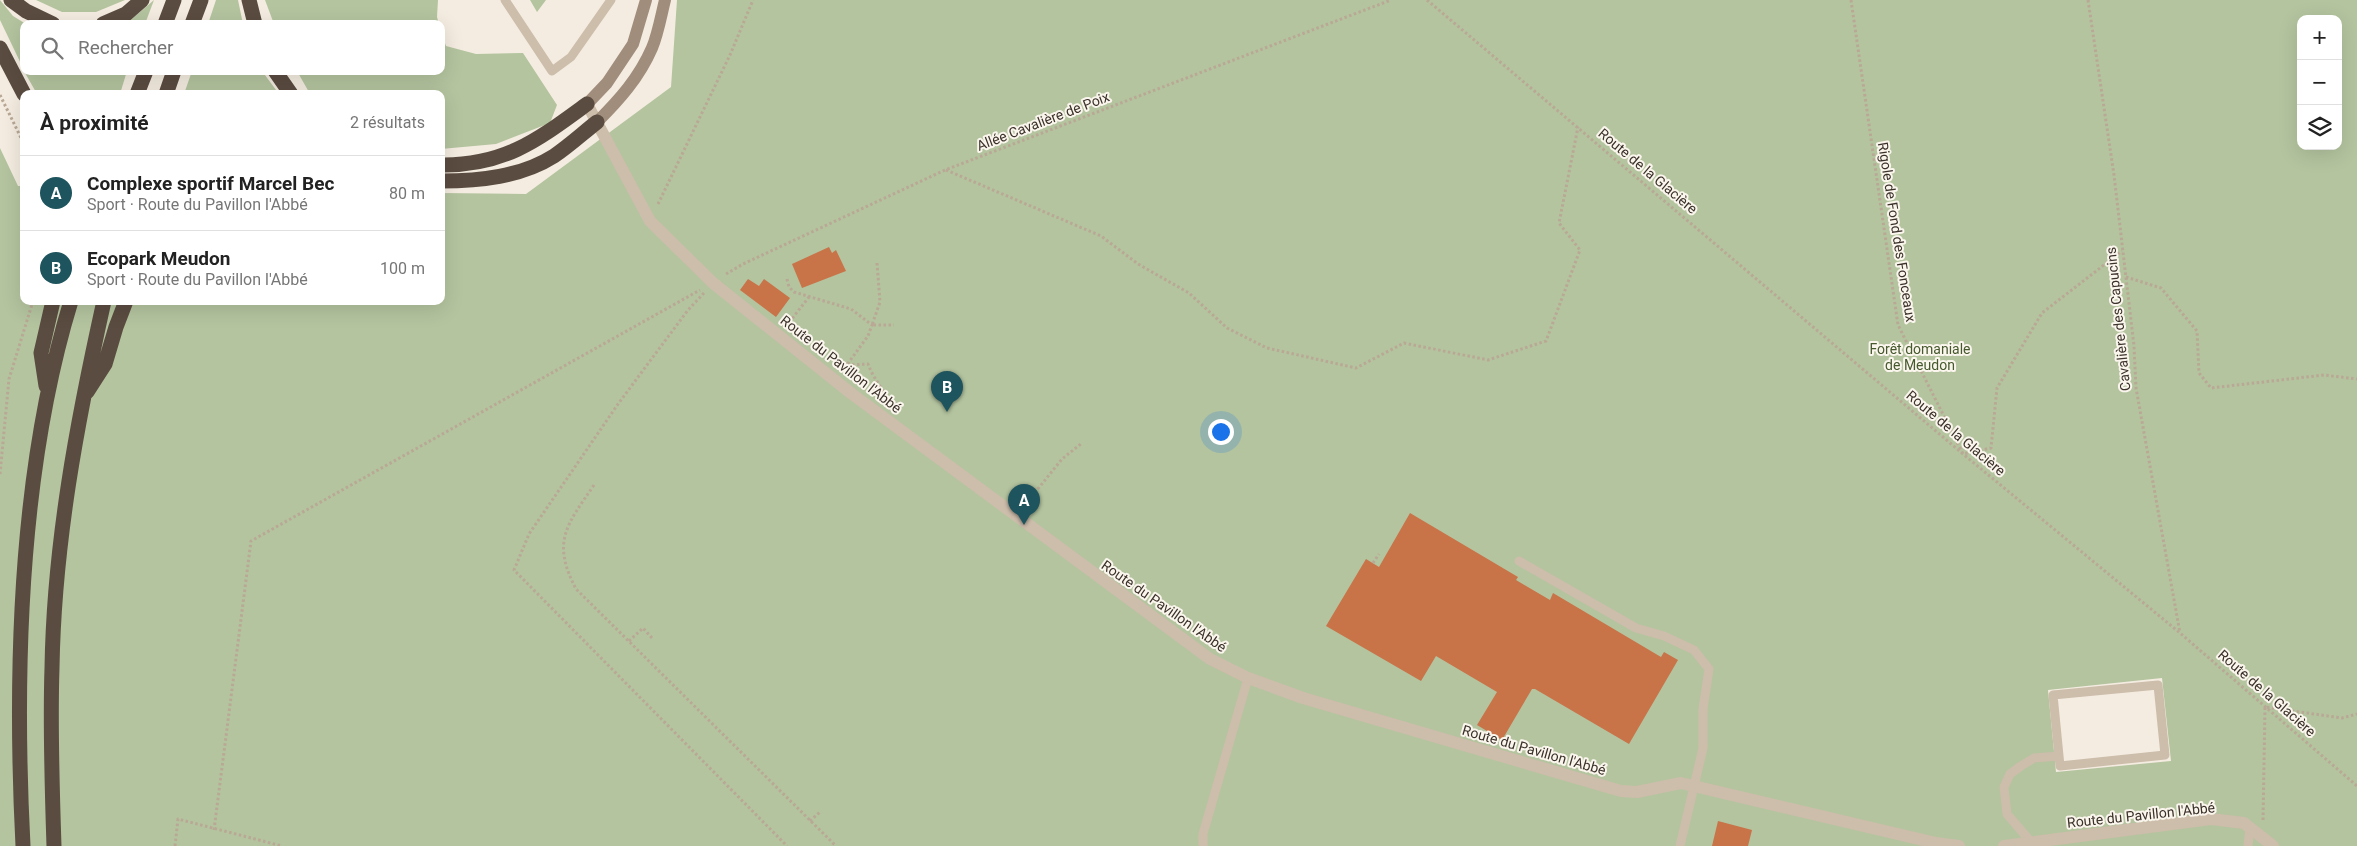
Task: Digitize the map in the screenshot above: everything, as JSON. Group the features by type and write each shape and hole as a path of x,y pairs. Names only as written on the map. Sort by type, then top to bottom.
{"highway":[{"path":"11,0 26,11 45,20"},
{"path":"112,20 126,14 142,0"},
{"path":"166,20 174,0"},
{"path":"194,20 201,0"},
{"path":"249,0 254,20"},
{"path":"0,48 22,90"},
{"path":"138,90 144,75"},
{"path":"167,90 173,75"},
{"path":"278,75 288,90"},
{"path":"445,165 483,161 511,152 537,140 587,104"},
{"path":"445,181 476,180 508,174 539,163 556,155 597,122"},
{"path":"47,394 41,353 52,305"},
{"path":"23,846 20,718 25,569 47,394 70,305"},
{"path":"54,846 52,667 63,526 82,400 103,305"},
{"path":"82,400 106,364 116,327 124,305"}],"street":[{"path":"587,104 607,83 633,44 646,0"},
{"path":"597,122 619,100 637,76 652,47 665,0"},
{"name":"Route du Pavillon l'Abbé","path":"587,104 650,221 713,283 852,394 1176,636 1210,659 1248,678 1303,698 1621,791 1637,792 1681,783 1936,844 1959,846"},
{"name":"Route du Pavillon l'Abbé","path":"2004,846 2211,819 2244,823 2268,842"}],"lane":[{"path":"504,0 552,71 571,57 610,0"},
{"path":"1519,560 1636,628 1664,636 1694,650 1709,669 1703,709 1703,748 1680,846"},
{"path":"1203,846 1204,834 1248,678"},
{"path":"2158,685 2165,755 2060,766 2058,756 2053,695 2158,685"},
{"path":"2030,844 2007,814 2004,786 2010,774 2034,758 2058,756"},
{"path":"2248,846 2250,828"}],"path":[{"path":"650,221 730,55 753,0"},
{"name":"Allée Cavalière de Poix","path":"713,283 743,264 946,170 1391,0"},
{"name":"Route de la Glacière","path":"1427,0 1963,454 2180,634 2357,786"},
{"name":"Rigole de Fond des Fonceaux","path":"1851,0 1898,325 1963,454"},
{"name":"Cavalière des Capucins","path":"2088,0 2114,175 2134,346 2136,388 2180,634"},
{"path":"0,95 20,136"},
{"path":"946,170 1100,236 1138,264 1189,293 1227,328 1267,348 1356,368 1404,343 1488,360 1546,341 1580,250 1560,223 1578,127"},
{"path":"1963,454 1991,448 1997,388 2042,313 2122,251"},
{"path":"835,379 868,336 872,325 880,302 877,263"},
{"path":"2126,277 2161,288 2197,331 2199,372 2211,388 2324,375 2357,379"},
{"path":"787,279 789,287 794,292 851,309 872,325 894,324"},
{"path":"214,830 251,541 713,283"},
{"path":"713,283 688,310 618,404 529,534 514,570 787,846"},
{"path":"784,323 788,318 791,320 809,297"},
{"path":"0,474 9,379 32,305"},
{"path":"847,365 868,364 873,379 884,391 890,406"},
{"path":"1002,489 1033,495 1062,459 1082,443"},
{"path":"594,485 570,520 564,536 563,558 576,589 836,846"},
{"path":"1373,563 1379,554"},
{"path":"629,641 644,628 652,638"},
{"path":"2268,842 2265,707 2342,718 2357,714"},
{"path":"810,820 820,812"},
{"path":"175,846 178,819 214,830 282,846"}],"green space":[{"path":"0,0 13,16 20,20 20,62 0,20"},
{"path":"36,0 125,0 96,12 62,12"},
{"path":"154,0 146,20 131,20"},
{"path":"216,0 238,0 242,20 209,20"},
{"path":"265,0 438,0 438,20 272,20"},
{"path":"530,0 546,0 537,12"},
{"name":"Forêt domaniale de Meudon","path":"677,0 2357,0 2357,846 0,846 0,148 18,186 20,186 20,305 445,305 445,193 526,194 671,87","holes":["2162,678 2171,761 2056,772 2048,690"]},
{"path":"445,43 446,46 476,54 523,53 557,105 550,123 496,144 445,149 445,90 308,90 299,75 445,75"},
{"path":"26,75 126,75 121,90 35,90"},
{"path":"191,75 265,75 276,90 185,90"}],"building":[{"path":"829,247 832,253 836,250 846,271 802,288 792,264"},
{"path":"748,279 759,286 764,279 790,298 776,317 740,290"},
{"path":"1410,513 1518,577 1516,580 1550,600 1553,593 1661,657 1664,652 1678,660 1629,744 1535,689 1532,689 1502,740 1477,725 1497,692 1436,656 1421,681 1326,626 1366,559 1379,567"},
{"path":"1718,821 1752,830 1748,846 1712,846"}],"place":[{"name":"Ecopark Meudon","path":"947,412"},
{"name":"Complexe sportif Marcel Bec","path":"1024,525"}]}
